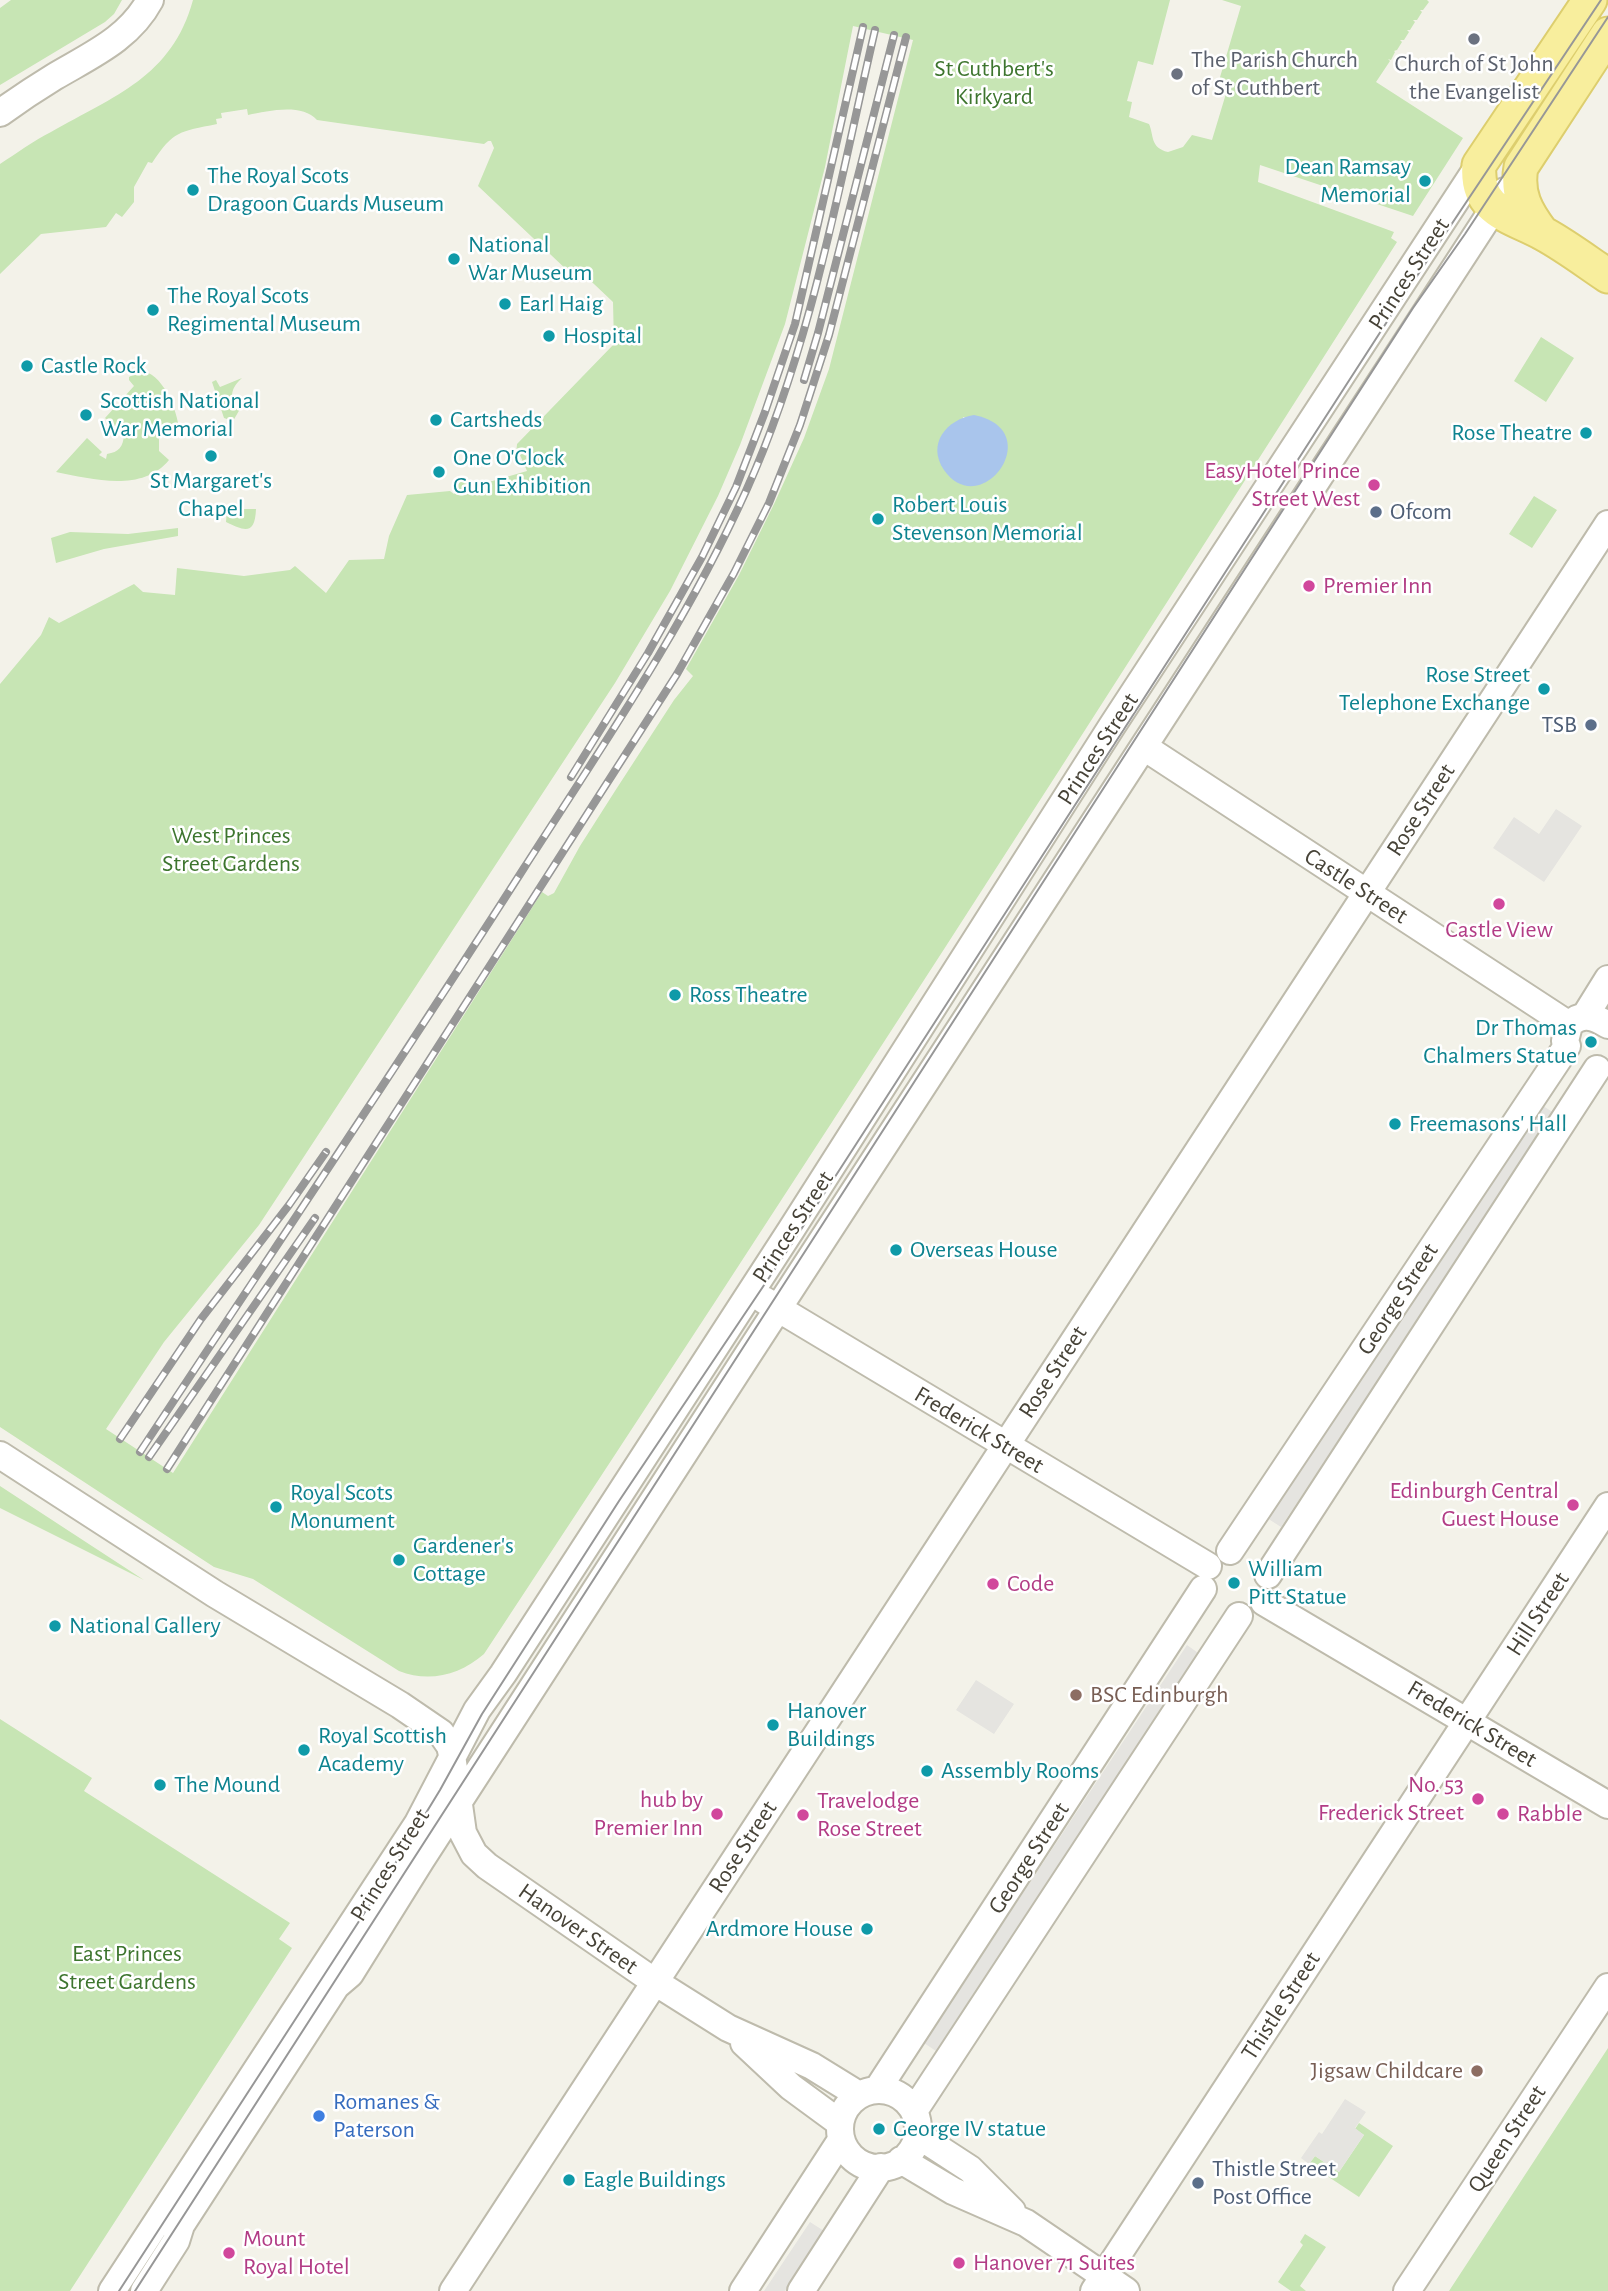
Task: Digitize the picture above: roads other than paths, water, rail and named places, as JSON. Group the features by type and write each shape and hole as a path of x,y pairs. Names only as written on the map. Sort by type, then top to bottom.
{"main road":[{"name":"Princes Street","path":"1479,165 1590,0"},
{"name":"Princes Street","path":"1521,167 1608,34"},
{"path":"1479,165 1482,194 1494,207 1506,216 1542,233 1608,276"},
{"path":"1521,167 1521,199 1542,233"}],"street":[{"path":"0,113 35,88 123,36 150,0"},
{"name":"Princes Street","path":"112,2291 418,1823 477,1710 751,1292 1120,714 1479,165"},
{"name":"Princes Street","path":"144,2291 176,2241 181,2225 336,1986 350,1974 421,1860 1521,167"},
{"name":"Rose Street","path":"453,2291 1005,1446 1361,890 1608,524"},
{"name":"Castle Street","path":"1144,747 1361,890 1582,1028"},
{"name":"George Street","path":"743,2291 841,2131 846,2108 868,2092 1217,1556 1230,1551 1582,1028 1608,979"},
{"name":"George Street","path":"801,2291 891,2164 915,2143 916,2119 1239,1616 1253,1612 1264,1602 1269,1586 1268,1575 1602,1068 1579,1061 1582,1028"},
{"name":"Frederick Street","path":"751,1292 1005,1446 1205,1578"},
{"path":"0,1455 241,1622 408,1710 441,1734 453,1755 459,1805"},
{"name":"Hill Street","path":"1468,1722 1608,1506"},
{"path":"1230,1551 1251,1554 1262,1562 1268,1575"},
{"path":"1205,1578 1208,1601 1216,1610 1227,1616 1239,1616"},
{"name":"Frederick Street","path":"1264,1602 1608,1805"},
{"name":"Thistle Street","path":"1099,2284 1468,1722"},
{"name":"Hanover Street","path":"459,1805 463,1833 474,1854 488,1867 655,1982 728,2028 868,2092"},
{"name":"Queen Street","path":"1407,2291 1608,1987"},
{"name":"Hanover Street","path":"728,2028 841,2131"},
{"path":"868,2092 898,2095 916,2119 927,2141 971,2169 1026,2223 1099,2284 1126,2291"},
{"path":"841,2131 856,2161 891,2164 1026,2223"}],"water":[{"path":"974,415 996,424 1006,437 1007,453 1001,468 990,480 975,486 959,483 944,470 937,451 938,442 948,427 964,417"}],"tram line":[{"path":"119,2291 376,1895 440,1790 482,1714 619,1501 791,1245 1401,300 1601,0"},
{"path":"135,2291 1413,308 1608,17"}],"railway":[{"path":"571,777 648,653 702,557 736,487 795,324 863,27"},
{"path":"140,1452 429,1015 613,730 697,589 746,491 789,379 822,264 875,30"},
{"path":"804,380 894,35"},
{"path":"167,1469 677,674 734,573 769,503 800,425 829,335 906,37"},
{"path":"120,1439 201,1319 289,1205 326,1152"},
{"path":"149,1457 315,1218"}],"place":[{"name":"Church of St John the Evangelist","path":"1474,39"},
{"name":"The Parish Church of St Cuthbert","path":"1177,74"},
{"name":"Dean Ramsay Memorial","path":"1425,181"},
{"name":"The Royal Scots Dragoon Guards Museum","path":"193,190"},
{"name":"National War Museum","path":"454,259"},
{"name":"Earl Haig","path":"505,304"},
{"name":"The Royal Scots Regimental Museum","path":"153,310"},
{"name":"Hospital","path":"549,336"},
{"name":"Castle Rock","path":"27,366"},
{"name":"Scottish National War Memorial","path":"86,415"},
{"name":"Cartsheds","path":"436,420"},
{"name":"Rose Theatre","path":"1586,433"},
{"name":"St Margaret's Chapel","path":"211,456"},
{"name":"One O'Clock Gun Exhibition","path":"439,472"},
{"name":"EasyHotel Prince Street West","path":"1374,485"},
{"name":"Ofcom","path":"1376,512"},
{"name":"Robert Louis Stevenson Memorial","path":"878,519"},
{"name":"Premier Inn","path":"1309,586"},
{"name":"Rose Street Telephone Exchange","path":"1544,689"},
{"name":"TSB","path":"1591,725"},
{"name":"Castle View","path":"1499,904"},
{"name":"Ross Theatre","path":"675,995"},
{"name":"Dr Thomas Chalmers Statue","path":"1591,1042"},
{"name":"Freemasons' Hall","path":"1395,1124"},
{"name":"Overseas House","path":"896,1250"},
{"name":"Edinburgh Central Guest House","path":"1573,1505"},
{"name":"Royal Scots Monument","path":"276,1507"},
{"name":"Gardener's Cottage","path":"399,1560"},
{"name":"William Pitt Statue","path":"1234,1583"},
{"name":"Code","path":"993,1584"},
{"name":"National Gallery","path":"55,1626"},
{"name":"BSC Edinburgh","path":"1076,1695"},
{"name":"Hanover Buildings","path":"773,1725"},
{"name":"Royal Scottish Academy","path":"304,1750"},
{"name":"Assembly Rooms","path":"927,1771"},
{"name":"The Mound","path":"160,1785"},
{"name":"No. 53 Frederick Street","path":"1478,1799"},
{"name":"hub by Premier Inn","path":"717,1814"},
{"name":"Rabble","path":"1503,1814"},
{"name":"Travelodge Rose Street","path":"803,1815"},
{"name":"Ardmore House","path":"867,1929"},
{"name":"Jigsaw Childcare","path":"1477,2071"},
{"name":"Romanes & Paterson","path":"319,2116"},
{"name":"George IV statue","path":"879,2129"},
{"name":"Eagle Buildings","path":"569,2180"},
{"name":"Thistle Street Post Office","path":"1198,2183"},
{"name":"Mount Royal Hotel","path":"229,2253"},
{"name":"Hanover 71 Suites","path":"959,2263"}],"park label":[{"name":"St Cuthbert's Kirkyard","path":"994,83"},
{"name":"West Princes Street Gardens","path":"231,850"},
{"name":"East Princes Street Gardens","path":"127,1968"}]}
